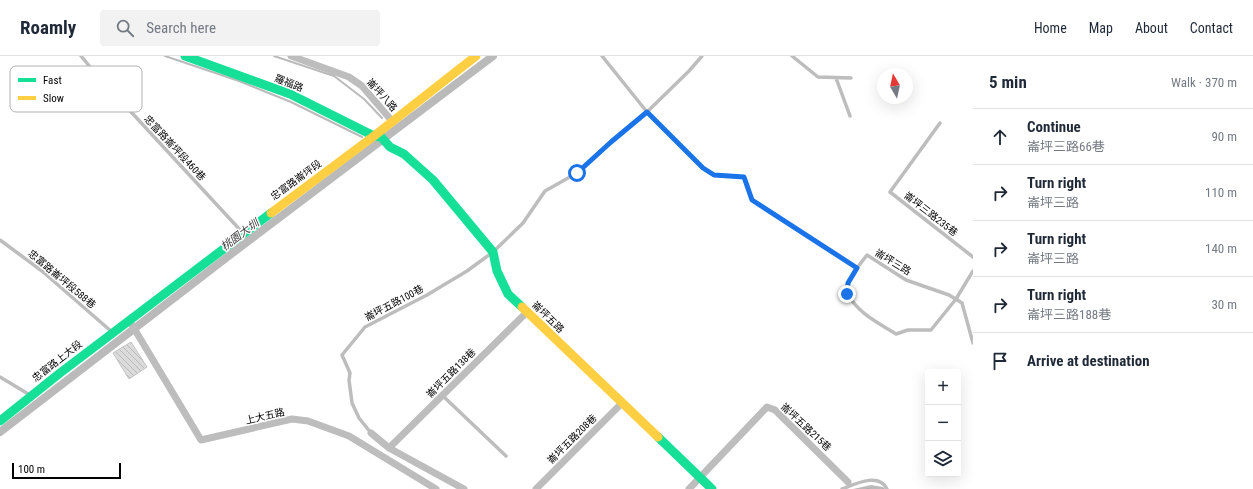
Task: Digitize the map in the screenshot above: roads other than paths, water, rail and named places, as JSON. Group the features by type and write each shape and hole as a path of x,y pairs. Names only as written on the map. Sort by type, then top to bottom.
{"street":[{"name":"羅福路","path":"185,56 290,94 378,137 390,147"},
{"name":"崙坪八路","path":"291,56 349,77 362,86 392,121"},
{"name":"忠富路崙坪段","path":"129,322 243,233 378,137 392,121 476,56"},
{"name":"崙坪五路","path":"390,147 404,154 433,180 493,252 497,271 508,294 712,489"},
{"name":"崙坪五路138巷","path":"389,448 527,312"},
{"name":"忠富路上大段","path":"0,421 30,395 112,332 129,322"},
{"name":"上大五路","path":"129,322 201,440 292,419 308,421 349,436 436,489"},
{"name":"崙坪五路208巷","path":"536,489 622,403"},
{"name":"崙坪五路215巷","path":"700,478 767,407 775,410 848,482"},
{"path":"371,433 389,448 464,489"},
{"path":"689,489 700,478"}],"lane":[{"name":"忠富路崙坪段460巷","path":"81,56 89,66"},
{"path":"602,56 647,112 703,168 714,175 744,177 752,200 857,268 848,283 847,294 863,314 896,334 908,330 931,330 956,299 973,271"},
{"path":"493,252 523,224 545,191 577,173 647,112 689,71 702,56"},
{"path":"792,56 818,77 851,78"},
{"path":"836,78 850,116"},
{"name":"忠富路崙坪段460巷","path":"131,112 243,233"},
{"name":"崙坪三路235巷","path":"940,123 890,192 973,257"},
{"name":"忠富路崙坪段588巷","path":"0,240 42,271 112,332"},
{"name":"崙坪五路100巷","path":"371,433 359,418 352,403 349,380 350,373 342,355 365,327 427,295 467,271 493,252"},
{"name":"崙坪三路","path":"857,268 867,255 906,280 949,295 956,299"},
{"path":"956,299 962,303 973,343"},
{"path":"0,377 30,395"},
{"path":"442,396 506,456"},
{"path":"842,489 858,482 874,479 886,485 887,489"}],"water":[{"path":"871,485 883,487 885,489 853,489"}],"waterway":[{"path":"165,56 239,81 291,102 362,137"},
{"path":"274,56 334,76 364,99 382,118"},
{"name":"桃園大圳","path":"0,432 235,251 493,56"},
{"name":"桃園大圳","path":"391,129 394,132"},
{"name":"桃園大圳","path":"373,143 377,144"}]}
